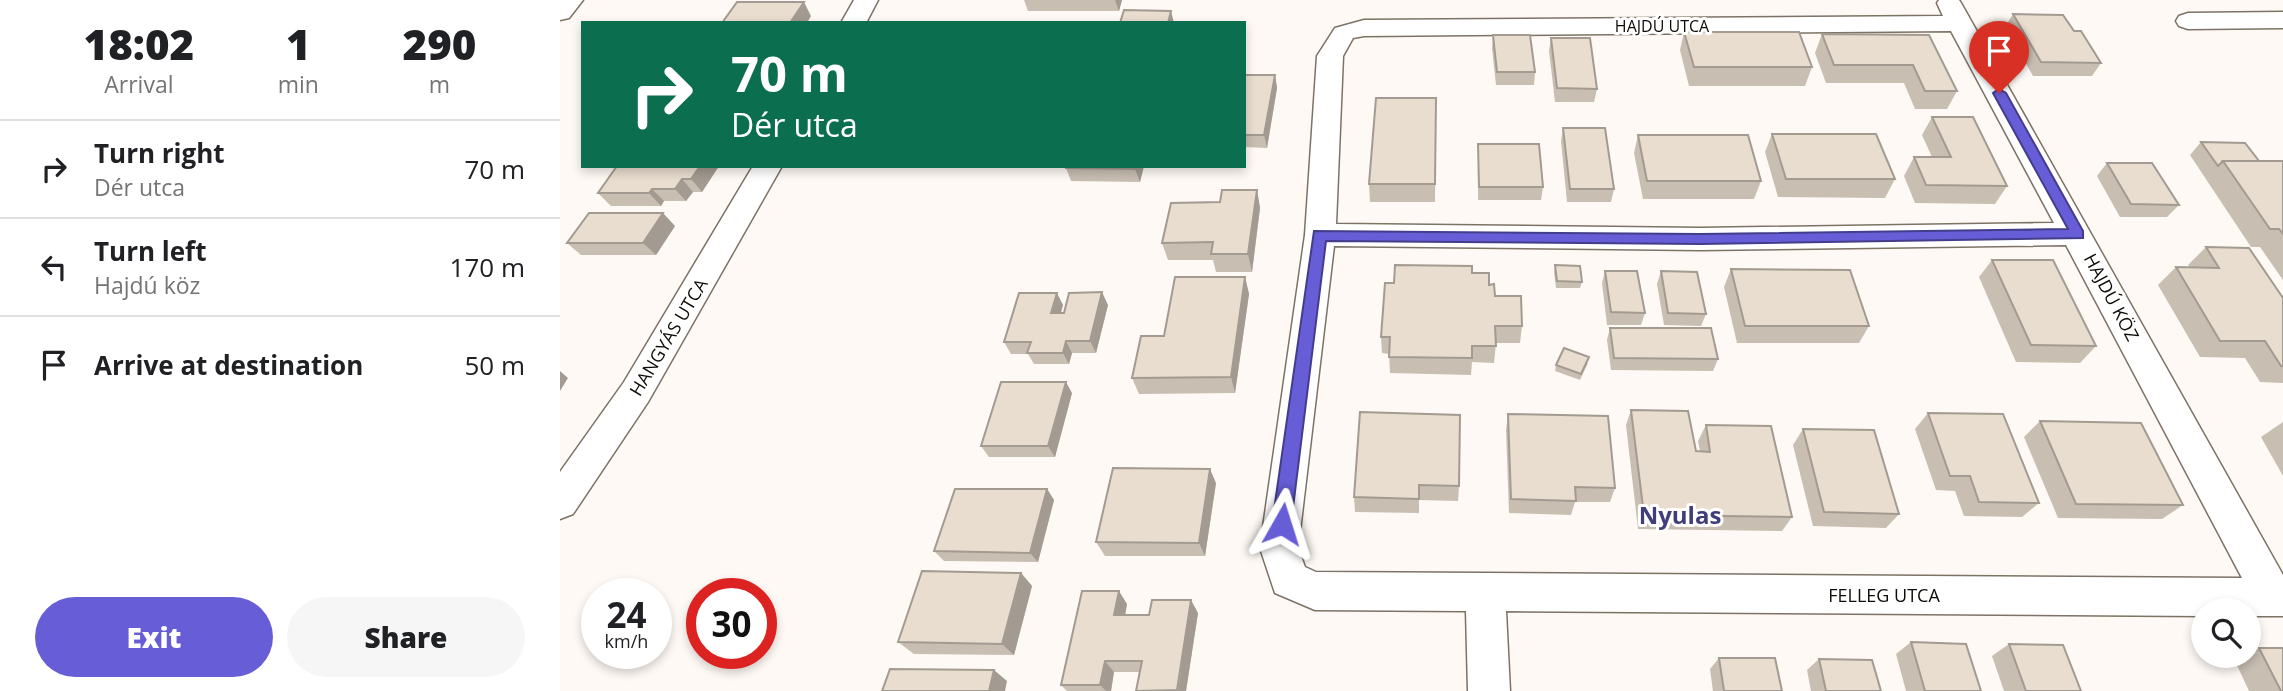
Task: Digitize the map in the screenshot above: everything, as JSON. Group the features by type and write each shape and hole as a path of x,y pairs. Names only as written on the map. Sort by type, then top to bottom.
{"street":[{"path":"560,13 571,0"},
{"path":"854,21 866,0"},
{"name":"HAJDÚ UTCA","path":"1364,28 1954,11"},
{"name":"HAJDÚ KÖZ","path":"1954,11 2278,597"},
{"path":"2188,21 2283,20"},
{"name":"FELLEG UTCA","path":"1364,28 1344,33 1331,56 1320,235 1279,548 1289,580 1315,591 2278,597"},
{"name":"HANGYÁS UTCA","path":"560,502 636,392 767,168"},
{"path":"1320,235 1700,239 2078,234"},
{"path":"1485,593 1489,691"}],"building":[{"path":"737,2 804,2 791,21 723,21"},
{"path":"1124,10 1171,11 1168,21 1121,21"},
{"path":"2013,14 2063,15 2074,31 2081,31 2101,63 2041,62"},
{"path":"1684,32 1799,32 1812,67 1694,67"},
{"path":"1822,34 1929,35 1957,91 1925,91 1913,65 1834,65"},
{"path":"1493,35 1530,35 1535,72 1497,72"},
{"path":"1551,38 1590,38 1597,89 1557,88"},
{"path":"1246,75 1275,75 1264,135 1246,135"},
{"path":"1376,98 1436,98 1435,184 1369,184"},
{"path":"1932,117 1973,117 2007,186 1926,185 1914,157 1951,157"},
{"path":"1563,128 1605,128 1614,189 1570,189"},
{"path":"1772,134 1876,134 1895,179 1786,179"},
{"path":"1638,135 1748,135 1761,181 1647,181"},
{"path":"2201,142 2245,143 2259,161 2223,161 2218,166"},
{"path":"1478,144 1539,144 1543,187 1479,187"},
{"path":"2223,161 2283,161 2283,234 2279,229 2270,229"},
{"path":"2107,163 2152,163 2179,205 2131,204"},
{"path":"616,168 699,168 691,179 682,179 675,189 652,189 649,193 598,193"},
{"path":"1066,168 1135,168 1135,169"},
{"path":"1222,190 1257,190 1248,254 1211,254 1213,242 1162,243 1171,203 1220,202"},
{"path":"589,213 663,213 643,243 567,243"},
{"path":"2206,247 2249,248 2283,298 2283,366 2265,341 2220,341 2176,267 2219,268"},
{"path":"1992,260 2053,260 2096,346 2031,345"},
{"path":"1395,265 1472,266 1472,273 1489,273 1489,285 1494,284 1495,296 1521,296 1522,326 1495,326 1496,346 1472,346 1472,358 1389,357 1390,337 1381,337 1385,283 1394,283"},
{"path":"1555,265 1580,266 1582,282 1557,281"},
{"path":"1731,269 1850,270 1869,326 1745,326"},
{"path":"1605,271 1637,271 1645,313 1611,312"},
{"path":"1661,271 1697,272 1706,314 1668,313"},
{"path":"1175,277 1245,277 1231,377 1132,378 1141,336 1164,336"},
{"path":"1102,292 1090,341 1066,341 1063,353 1027,353 1031,342 1004,342 1019,293 1057,293 1051,313 1064,313 1069,293"},
{"path":"1610,328 1711,328 1718,359 1614,358"},
{"path":"1564,348 1589,357 1581,374 1556,365"},
{"path":"1001,382 1066,382 1048,446 981,446"},
{"path":"1631,410 1688,411 1696,451 1710,452 1706,425 1771,426 1792,517 1644,515"},
{"path":"1360,412 1460,415 1459,486 1419,485 1419,499 1354,497"},
{"path":"1928,413 2003,414 2039,503 1979,502 1970,476 1950,476"},
{"path":"1508,414 1608,416 1615,488 1575,487 1576,501 1511,499"},
{"path":"2040,421 2141,423 2183,505 2076,504"},
{"path":"1803,429 1874,430 1899,514 1824,512"},
{"path":"1113,468 1210,469 1199,543 1096,542"},
{"path":"955,489 1047,489 1030,553 934,551"},
{"path":"922,571 1021,573 1002,644 898,642"},
{"path":"1082,591 1119,591 1114,615 1149,615 1152,600 1191,600 1177,690 1136,691 1142,661 1105,661 1100,685 1061,685"},
{"path":"1911,642 1966,644 1981,691 1925,691"},
{"path":"2009,644 2063,645 2081,691 2026,691"},
{"path":"2261,648 2283,648 2281,691 2261,652"},
{"path":"1719,658 1775,658 1782,691 1724,691"},
{"path":"1819,659 1872,660 1881,691 1826,691"},
{"path":"890,669 994,670 989,691 882,691"}],"district":[{"name":"Nyulas","path":"1680,514"}],"route":[{"path":"1282,524 1292,429 1320,235 1700,239 2078,234 1999,93"}]}
